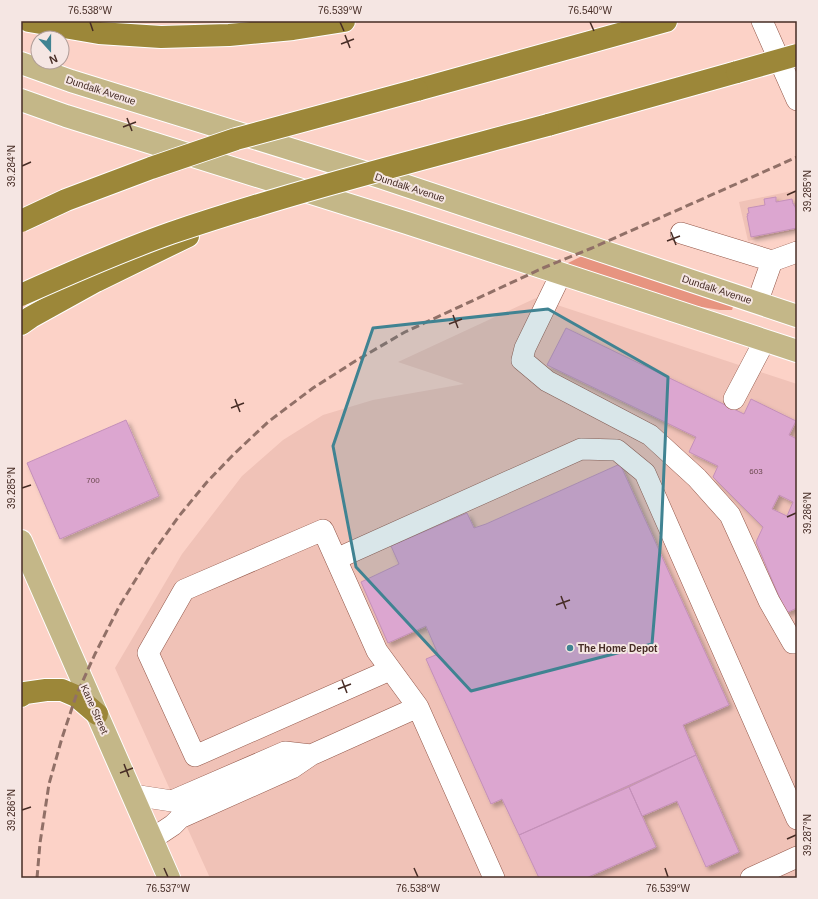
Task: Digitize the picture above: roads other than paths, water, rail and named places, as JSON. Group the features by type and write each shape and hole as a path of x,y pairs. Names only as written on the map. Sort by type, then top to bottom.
{"highway":[{"path":"29,21 99,33 160,37 229,35 293,29 344,21"},
{"path":"21,221 66,200 123,178 236,140 666,21"},
{"path":"21,295 97,261 170,234 262,204 797,54"},
{"path":"21,324 31,317 110,274 173,242 262,204"},
{"path":"21,696 25,693 46,690 62,690 76,696 97,714"}],"main road":[{"name":"Dundalk Avenue","path":"21,63 78,83 380,177 797,316"},
{"path":"21,100 66,116 407,223 797,351"},
{"name":"Kane Street","path":"21,541 169,878"}],"street":[{"path":"762,21 797,100"},
{"path":"681,233 772,261 797,252"},
{"path":"757,303 772,261"},
{"path":"561,274 524,348 522,360 548,381 650,435 697,478 730,516 769,601 793,643 797,643"},
{"path":"734,399 765,340"},
{"path":"336,559 581,449 617,450 645,473 797,819"},
{"path":"390,670 195,756 148,653 184,590 323,530 377,652 418,707 494,878"},
{"path":"152,839 173,825 180,818 292,768 311,755 418,707"},
{"path":"133,795 172,801 285,752 311,755"},
{"path":"750,878 797,857"}],"railway":[{"path":"37,878 40,843 49,784 76,696 95,654 120,605 149,558 179,516 207,482 234,454 268,422 313,388 405,332 543,268 592,248 797,157"}],"place":[{"name":"The Home Depot","path":"570,648"}]}
